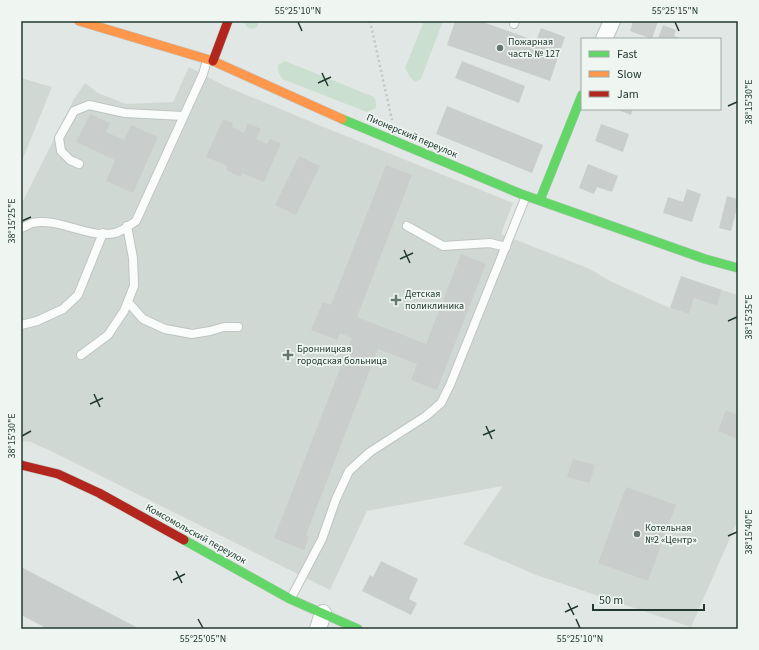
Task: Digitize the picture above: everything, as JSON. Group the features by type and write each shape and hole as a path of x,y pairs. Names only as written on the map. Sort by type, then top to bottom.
{"street":[{"name":"Пионерский переулок","path":"79,21 210,60 397,142 526,196 705,260 738,268"},
{"path":"210,60 228,21"},
{"path":"604,38 612,21"},
{"path":"540,200 581,98"},
{"name":"Комсомольский переулок","path":"21,465 58,474 99,493 290,598 358,629"},
{"path":"318,629 323,613"}],"lane":[{"path":"21,228 32,223 47,222 93,233 113,233 136,221 210,60"},
{"path":"79,164 70,160 61,151 59,138 74,111 89,105 125,113 183,116"},
{"path":"290,598 322,539 336,499 349,471 370,452 426,416 441,403 450,385 526,196"},
{"path":"81,355 108,334 124,311 134,286 133,258 127,226"},
{"path":"406,226 443,246 490,243 506,247"},
{"path":"21,325 38,321 63,309 78,294 103,233"},
{"path":"128,302 143,319 165,329 192,334 224,327 238,327"}],"path":[{"path":"370,21 397,142"}],"shaded area":[{"name":"Бронницкая городская больница","path":"189,67 225,86 513,203 501,234 590,269 610,281 670,308 689,314 694,298 717,306 722,290 738,295 738,520 691,627 539,576 463,544 503,486 367,511 330,590 57,454 31,442 21,441 21,205 74,99 85,83 98,93 126,104 173,102"},
{"path":"21,78 52,87 21,163"}],"green space":[{"path":"243,21 259,21 257,27 252,29 247,27"},
{"path":"424,21 443,21 421,79 415,82 405,68"},
{"path":"285,61 374,97 376,108 367,112 282,79 278,71 278,65"}],"building":[{"path":"455,21 484,21 483,22 536,41 541,28 565,37 550,81 447,45"},
{"path":"633,21 658,21 652,38 630,31"},
{"path":"663,25 676,30 674,36 680,38 658,38"},
{"path":"462,61 525,86 519,103 455,78"},
{"path":"447,106 543,145 532,173 436,134"},
{"path":"618,110 633,110 631,115"},
{"path":"90,114 110,123 106,132 124,140 131,125 158,137 133,193 106,181 115,160 76,142"},
{"path":"223,119 233,123 232,127 244,133 248,123 261,129 256,139 267,144 270,139 281,143 264,182 242,173 241,177 226,170 228,166 206,157"},
{"path":"601,124 629,134 623,152 595,141"},
{"path":"299,156 320,166 296,215 275,205"},
{"path":"588,164 618,176 612,192 597,187 594,194 579,188"},
{"path":"386,165 412,175 357,317 426,344 461,254 486,264 437,390 411,380 417,364 378,349 306,535 309,537 304,550 274,538 352,338 340,333 337,340 311,330 323,302 331,305"},
{"path":"687,189 701,194 692,222 663,213 668,197 683,202"},
{"path":"727,196 738,199 731,231 719,228"},
{"path":"681,276 722,290 717,306 694,298 689,314 670,308"},
{"path":"726,410 738,415 738,439 718,431"},
{"path":"573,459 595,465 590,483 567,477"},
{"name":"Котельная №2 «Центр»","path":"626,487 676,505 648,581 598,563"},
{"path":"381,561 418,579 409,599 417,603 411,615 362,591 370,575 373,577"},
{"path":"21,567 140,629 48,629 21,615"}],"traffic: fast":[{"path":"540,200 581,98"},
{"path":"342,119 521,194 705,259 738,268"},
{"path":"184,540 290,599 358,629"}],"traffic: slow":[{"path":"79,21 213,61 342,119"}],"traffic: jam":[{"path":"213,61 228,21"},
{"path":"21,465 58,474 99,493 184,540"}],"place":[{"name":"Пожарная часть № 127","path":"500,48"},
{"name":"Детская поликлиника","path":"396,300"},
{"name":"Бронницкая городская больница","path":"288,355"},
{"name":"Котельная №2 «Центр»","path":"637,534"}]}
